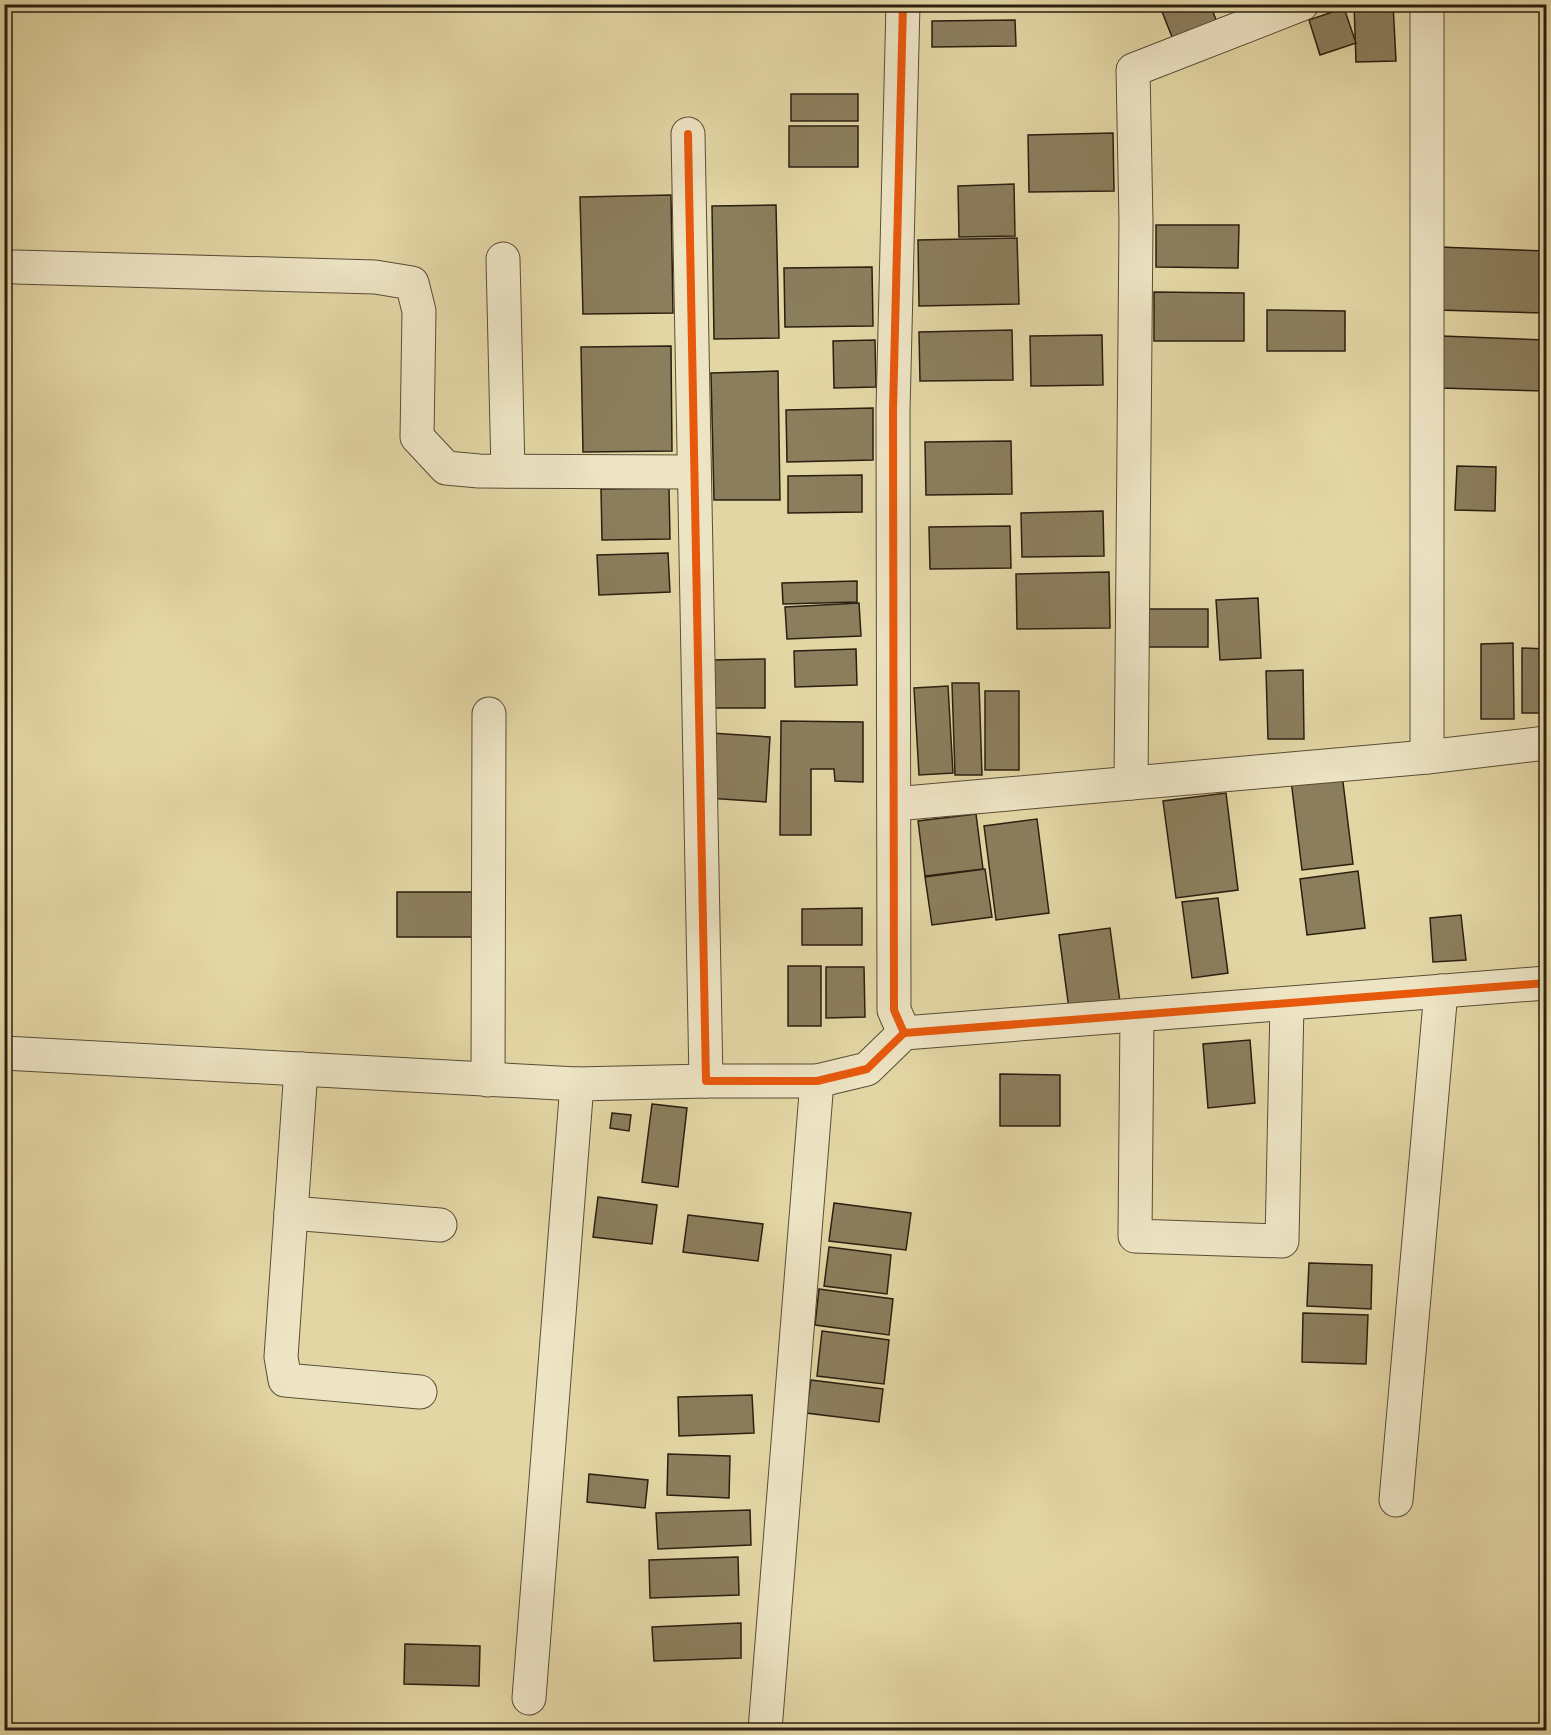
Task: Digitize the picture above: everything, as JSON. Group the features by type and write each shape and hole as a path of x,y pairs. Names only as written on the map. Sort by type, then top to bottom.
{"street":[{"path":"903,4 893,411 894,1010 904,1034"},
{"path":"1131,783 1136,222 1133,70 1302,4"},
{"path":"1427,4 1427,757"},
{"path":"688,134 706,1081"},
{"path":"503,259 507,471"},
{"path":"16,267 375,277 412,283 419,310 417,437 446,468 507,471 694,472"},
{"path":"488,1080 489,714"},
{"path":"894,804 1427,757 1546,743"},
{"path":"4,1053 577,1084 818,1081 867,1069 904,1034 1546,983"},
{"path":"1396,1500 1441,991"},
{"path":"1137,1015 1135,1236 1282,1241 1287,1004"},
{"path":"301,1069 281,1357 285,1380 420,1392"},
{"path":"765,1731 818,1081"},
{"path":"529,1698 577,1084"},
{"path":"291,1214 440,1225"}],"building":[{"path":"1159,4 1210,4 1218,25 1174,42"},
{"path":"1354,4 1393,4 1396,61 1356,62"},
{"path":"1497,4 1546,4 1546,7 1497,6"},
{"path":"1344,8 1356,43 1320,55 1309,20"},
{"path":"1015,20 1016,46 932,47 932,21"},
{"path":"791,94 858,94 858,121 791,121"},
{"path":"789,126 858,126 858,167 789,167"},
{"path":"1113,133 1114,191 1029,192 1028,135"},
{"path":"1014,184 1015,236 959,237 958,186"},
{"path":"671,195 673,313 583,314 580,197"},
{"path":"776,205 779,338 714,339 712,206"},
{"path":"1156,225 1239,225 1238,268 1156,267"},
{"path":"1017,238 1019,304 919,306 918,240"},
{"path":"1439,247 1546,251 1546,313 1437,310"},
{"path":"872,267 873,326 785,327 784,268"},
{"path":"1154,292 1244,293 1244,341 1154,341"},
{"path":"1267,310 1345,311 1345,351 1267,351"},
{"path":"1012,330 1013,380 920,381 919,332"},
{"path":"1102,335 1103,385 1031,386 1030,336"},
{"path":"1442,336 1546,340 1546,391 1440,388"},
{"path":"875,340 876,387 834,388 833,341"},
{"path":"671,346 672,451 583,452 581,347"},
{"path":"778,371 780,500 714,500 711,373"},
{"path":"873,408 873,460 787,462 786,410"},
{"path":"1011,441 1012,494 926,495 925,442"},
{"path":"1457,466 1496,467 1495,511 1455,510"},
{"path":"862,475 862,512 788,513 788,476"},
{"path":"669,488 670,539 602,540 601,489"},
{"path":"1103,511 1104,556 1022,557 1021,513"},
{"path":"1010,526 1011,568 930,569 929,527"},
{"path":"668,553 670,592 599,595 597,555"},
{"path":"1109,572 1110,628 1017,629 1016,574"},
{"path":"857,581 857,602 783,604 782,583"},
{"path":"1258,598 1261,658 1220,660 1216,600"},
{"path":"859,603 861,636 787,639 785,607"},
{"path":"1146,609 1208,609 1208,647 1146,647"},
{"path":"1513,643 1514,719 1481,719 1481,644"},
{"path":"1522,648 1546,649 1546,713 1522,713"},
{"path":"856,649 857,685 795,687 794,651"},
{"path":"765,659 765,708 711,708 710,660"},
{"path":"1303,670 1304,739 1268,739 1266,671"},
{"path":"952,683 979,683 982,775 955,775"},
{"path":"948,686 953,773 919,775 914,688"},
{"path":"985,691 1019,691 1019,770 985,770"},
{"path":"781,721 863,722 863,782 835,781 834,769 811,769 811,835 780,835"},
{"path":"711,733 770,737 766,802 707,798"},
{"path":"1342,774 1353,864 1302,870 1291,780"},
{"path":"1226,793 1238,890 1176,898 1163,801"},
{"path":"976,814 983,869 925,876 918,821"},
{"path":"1037,819 1049,913 996,920 984,826"},
{"path":"985,869 992,917 932,925 925,877"},
{"path":"1358,871 1365,928 1307,935 1300,879"},
{"path":"397,892 475,892 474,937 397,937"},
{"path":"1218,898 1228,973 1192,978 1182,902"},
{"path":"862,908 862,945 802,945 802,909"},
{"path":"1461,915 1466,960 1433,962 1430,918"},
{"path":"1110,928 1120,1002 1069,1009 1059,935"},
{"path":"788,966 821,966 821,1026 788,1026"},
{"path":"826,967 864,967 865,1017 826,1018"},
{"path":"1250,1040 1255,1103 1208,1108 1203,1044"},
{"path":"1000,1074 1060,1075 1060,1126 1000,1126"},
{"path":"652,1104 687,1108 678,1187 642,1182"},
{"path":"612,1113 631,1115 629,1131 610,1128"},
{"path":"598,1197 657,1205 652,1244 593,1237"},
{"path":"834,1203 911,1213 906,1250 829,1241"},
{"path":"688,1215 763,1224 758,1261 683,1252"},
{"path":"829,1247 891,1255 887,1294 824,1286"},
{"path":"1309,1263 1372,1265 1371,1309 1307,1306"},
{"path":"819,1289 893,1299 889,1335 815,1325"},
{"path":"1303,1313 1368,1315 1366,1364 1302,1362"},
{"path":"822,1331 889,1340 884,1384 817,1376"},
{"path":"811,1380 883,1389 879,1422 806,1413"},
{"path":"752,1395 754,1433 679,1436 678,1397"},
{"path":"668,1454 730,1456 729,1498 667,1495"},
{"path":"589,1474 648,1480 645,1508 587,1502"},
{"path":"750,1510 751,1545 658,1549 656,1513"},
{"path":"738,1557 739,1595 650,1598 649,1560"},
{"path":"741,1623 741,1658 654,1661 652,1627"},
{"path":"405,1644 480,1646 479,1686 404,1684"}],"cycle path":[{"path":"903,4 893,411 894,1010 904,1033"},
{"path":"688,134 706,1081 817,1081 867,1069 904,1033 1546,983"}]}
